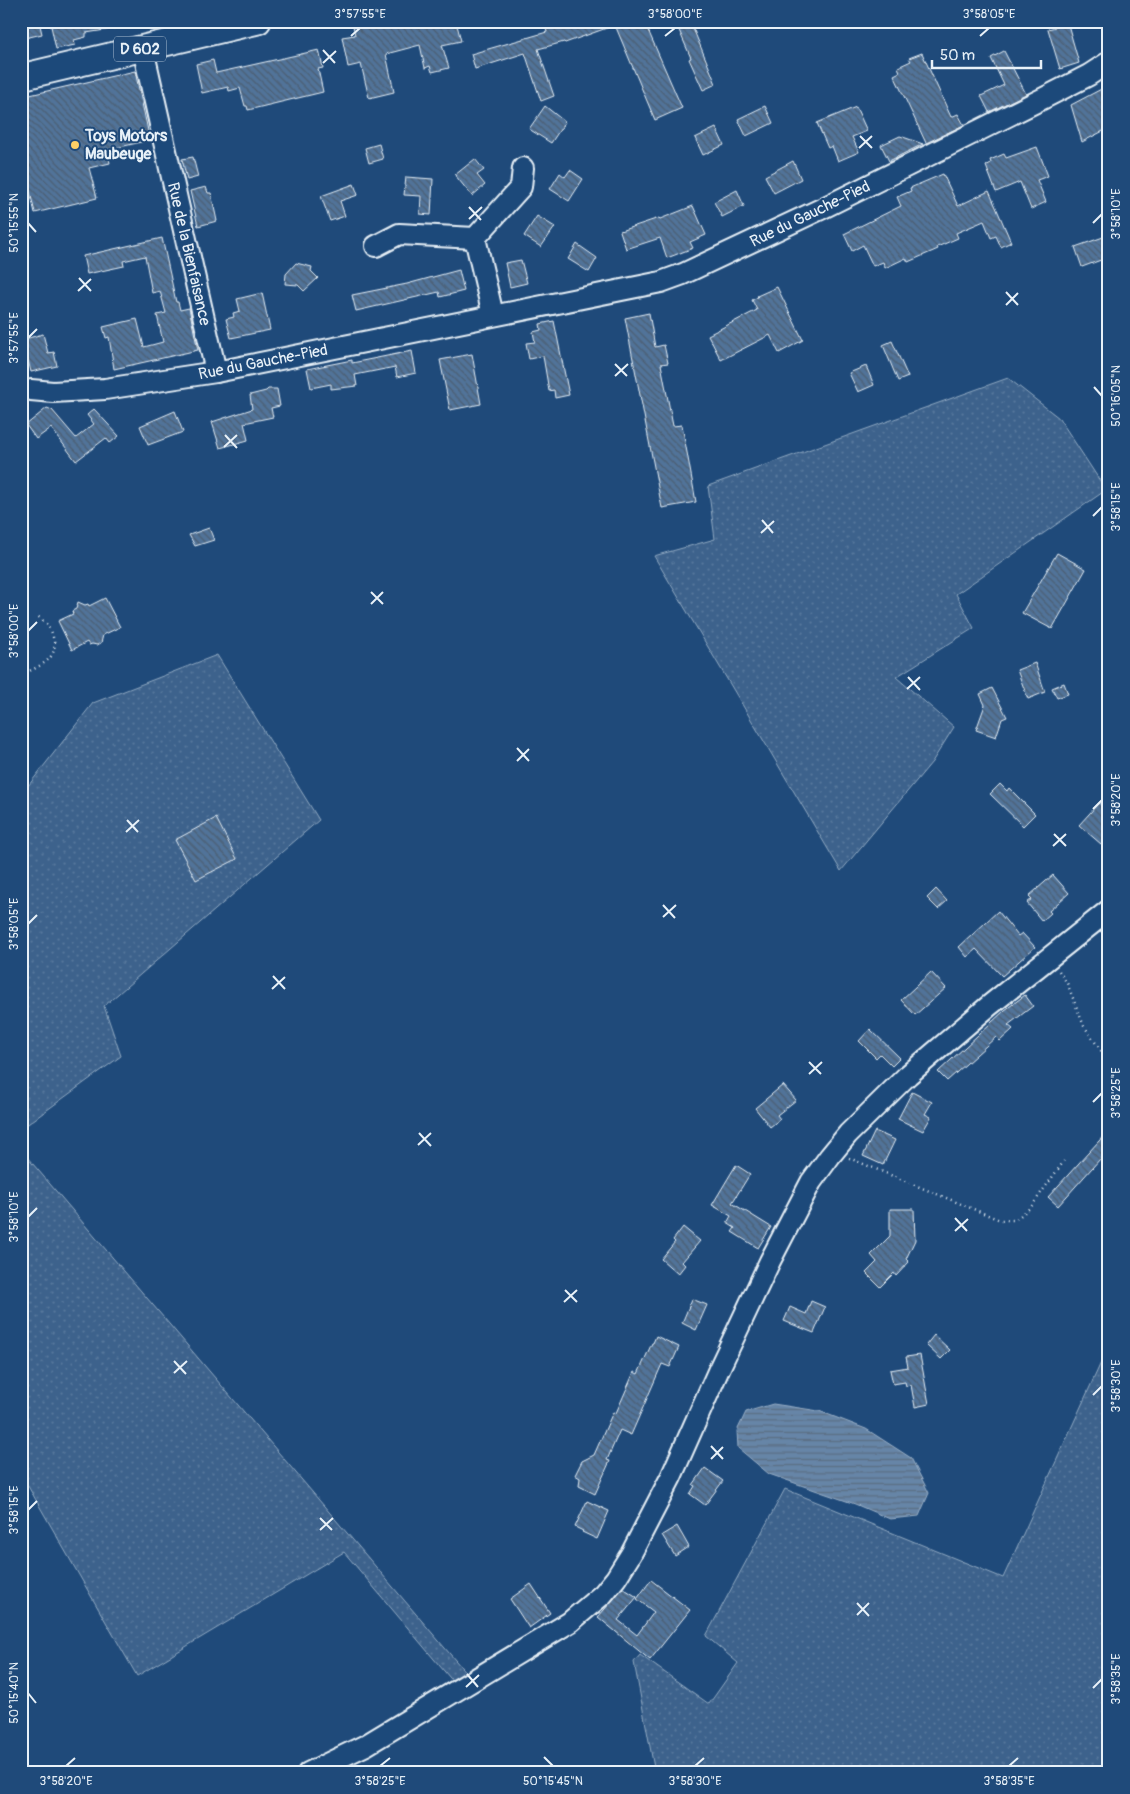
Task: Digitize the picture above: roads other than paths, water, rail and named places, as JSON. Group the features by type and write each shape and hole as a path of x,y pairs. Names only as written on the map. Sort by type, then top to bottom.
{"main road":[{"name":"D 602","path":"21,77 258,21"}],"street":[{"name":"Rue de la Bienfaisance","path":"143,49 216,372"},
{"name":"Rue du Gauche-Pied","path":"25,391 53,392 105,389 216,372 661,282 683,274 839,200 1060,90 1109,62"},
{"path":"475,238 521,187 523,168"},
{"path":"376,246 398,234 475,238"},
{"path":"475,238 492,315"},
{"path":"308,1773 366,1745 570,1622 603,1594 631,1554 671,1477 770,1261 811,1182 848,1134 908,1075 1109,910"}],"place":[{"name":"Toys Motors Maubeuge","path":"75,145"}]}
